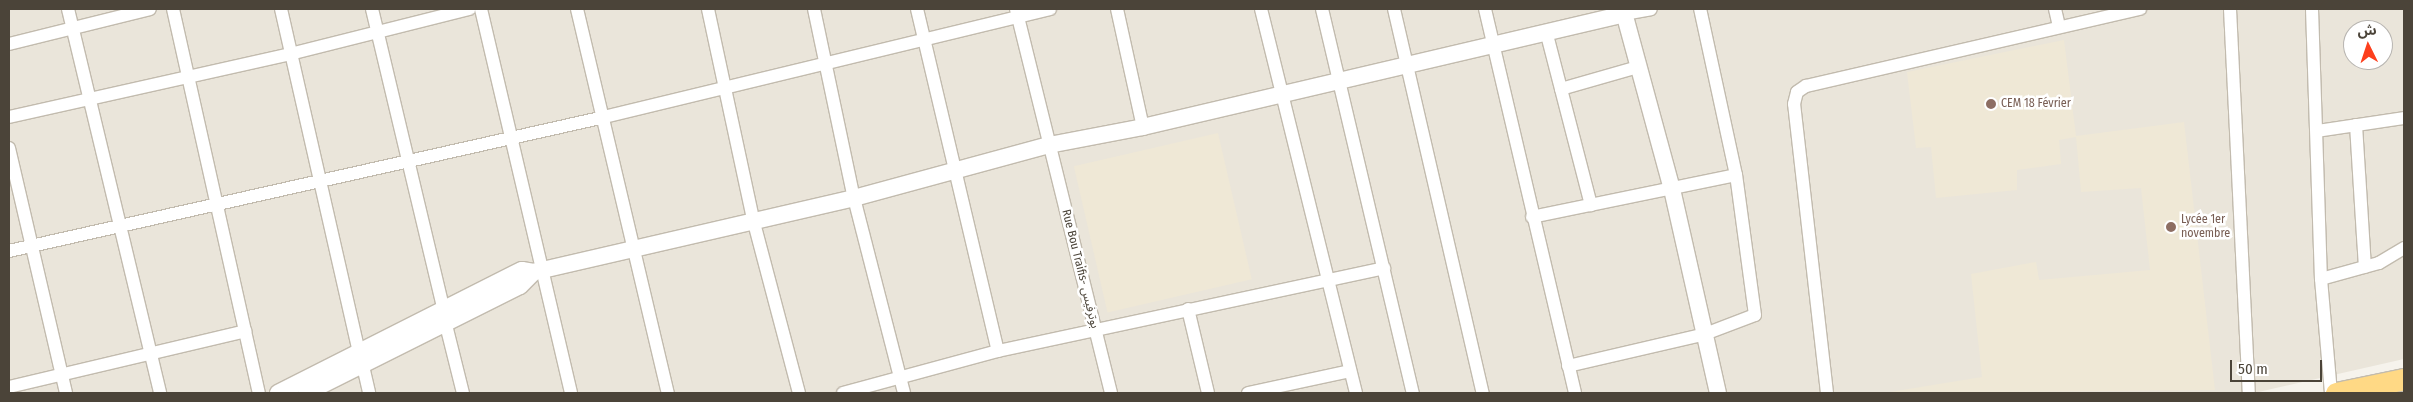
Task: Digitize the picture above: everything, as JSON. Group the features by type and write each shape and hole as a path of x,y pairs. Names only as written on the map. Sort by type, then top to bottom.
{"highway":[{"path":"2336,393 2404,379"}],"street":[{"path":"68,9 90,97 117,227 160,393"},
{"path":"9,44 150,9"},
{"path":"173,9 185,76 259,393"},
{"path":"281,9 318,181 358,349"},
{"path":"372,9 443,307"},
{"path":"9,117 90,97 290,54 469,9"},
{"path":"480,9 539,271 571,393"},
{"path":"576,9 600,118 634,248 668,393"},
{"path":"708,9 727,87 753,219 799,393"},
{"path":"814,9 854,198 904,393"},
{"path":"917,9 952,172 998,351"},
{"path":"9,251 407,162 508,137 600,118 826,61 924,40 1016,13 1050,9"},
{"path":"1117,9 1143,127"},
{"path":"1261,9 1326,278 1356,393"},
{"path":"1322,9 1337,79 1413,393"},
{"path":"1394,9 1483,393"},
{"path":"1484,9 1575,393"},
{"path":"278,393 358,349 522,270 539,271 753,219 854,198 1049,145 1143,127 1619,12 1651,9"},
{"path":"1568,366 1705,334 1751,319 1757,310 1736,175 1700,9"},
{"path":"2055,9 2059,26"},
{"path":"1827,393 1794,104 1797,92 1806,86 2059,26 2140,9"},
{"path":"2230,9 2249,393"},
{"path":"2312,9 2321,279 2331,393"},
{"path":"1619,12 1638,67 1672,189 1718,393"},
{"name":"Rue Bou Traifis- بوترفيس","path":"1016,13 1111,393"},
{"path":"1546,31 1591,205"},
{"path":"1562,89 1638,67"},
{"path":"2317,131 2404,118"},
{"path":"2356,126 2365,267"},
{"path":"9,148 66,393"},
{"path":"1532,217 1736,175"},
{"path":"2321,279 2365,267 2404,248"},
{"path":"844,393 998,351 1326,278 1384,268"},
{"path":"306,393 446,325 529,281 539,271"},
{"path":"1188,309 1208,393"},
{"path":"446,325 463,393"},
{"path":"9,387 61,373 245,331"},
{"path":"363,366 369,393"},
{"path":"1248,393 1350,371"}],"shaded area":[{"path":"9,9 2404,9 2404,359 2254,393 9,393"},
{"name":"Lycée 1er novembre","path":"2064,40 2076,136 2184,122 2215,390 1884,393 1982,377 1971,274 2036,262 2039,280 2150,270 2141,188 2081,192 2076,137 2059,140 2061,164 2017,170 2017,190 1936,198 1931,147 1916,148 1907,72"},
{"path":"1218,133 1252,279 1108,312 1074,166"}],"place":[{"name":"CEM 18 Février","path":"1991,104"},
{"name":"Lycée 1er novembre","path":"2171,227"}]}
